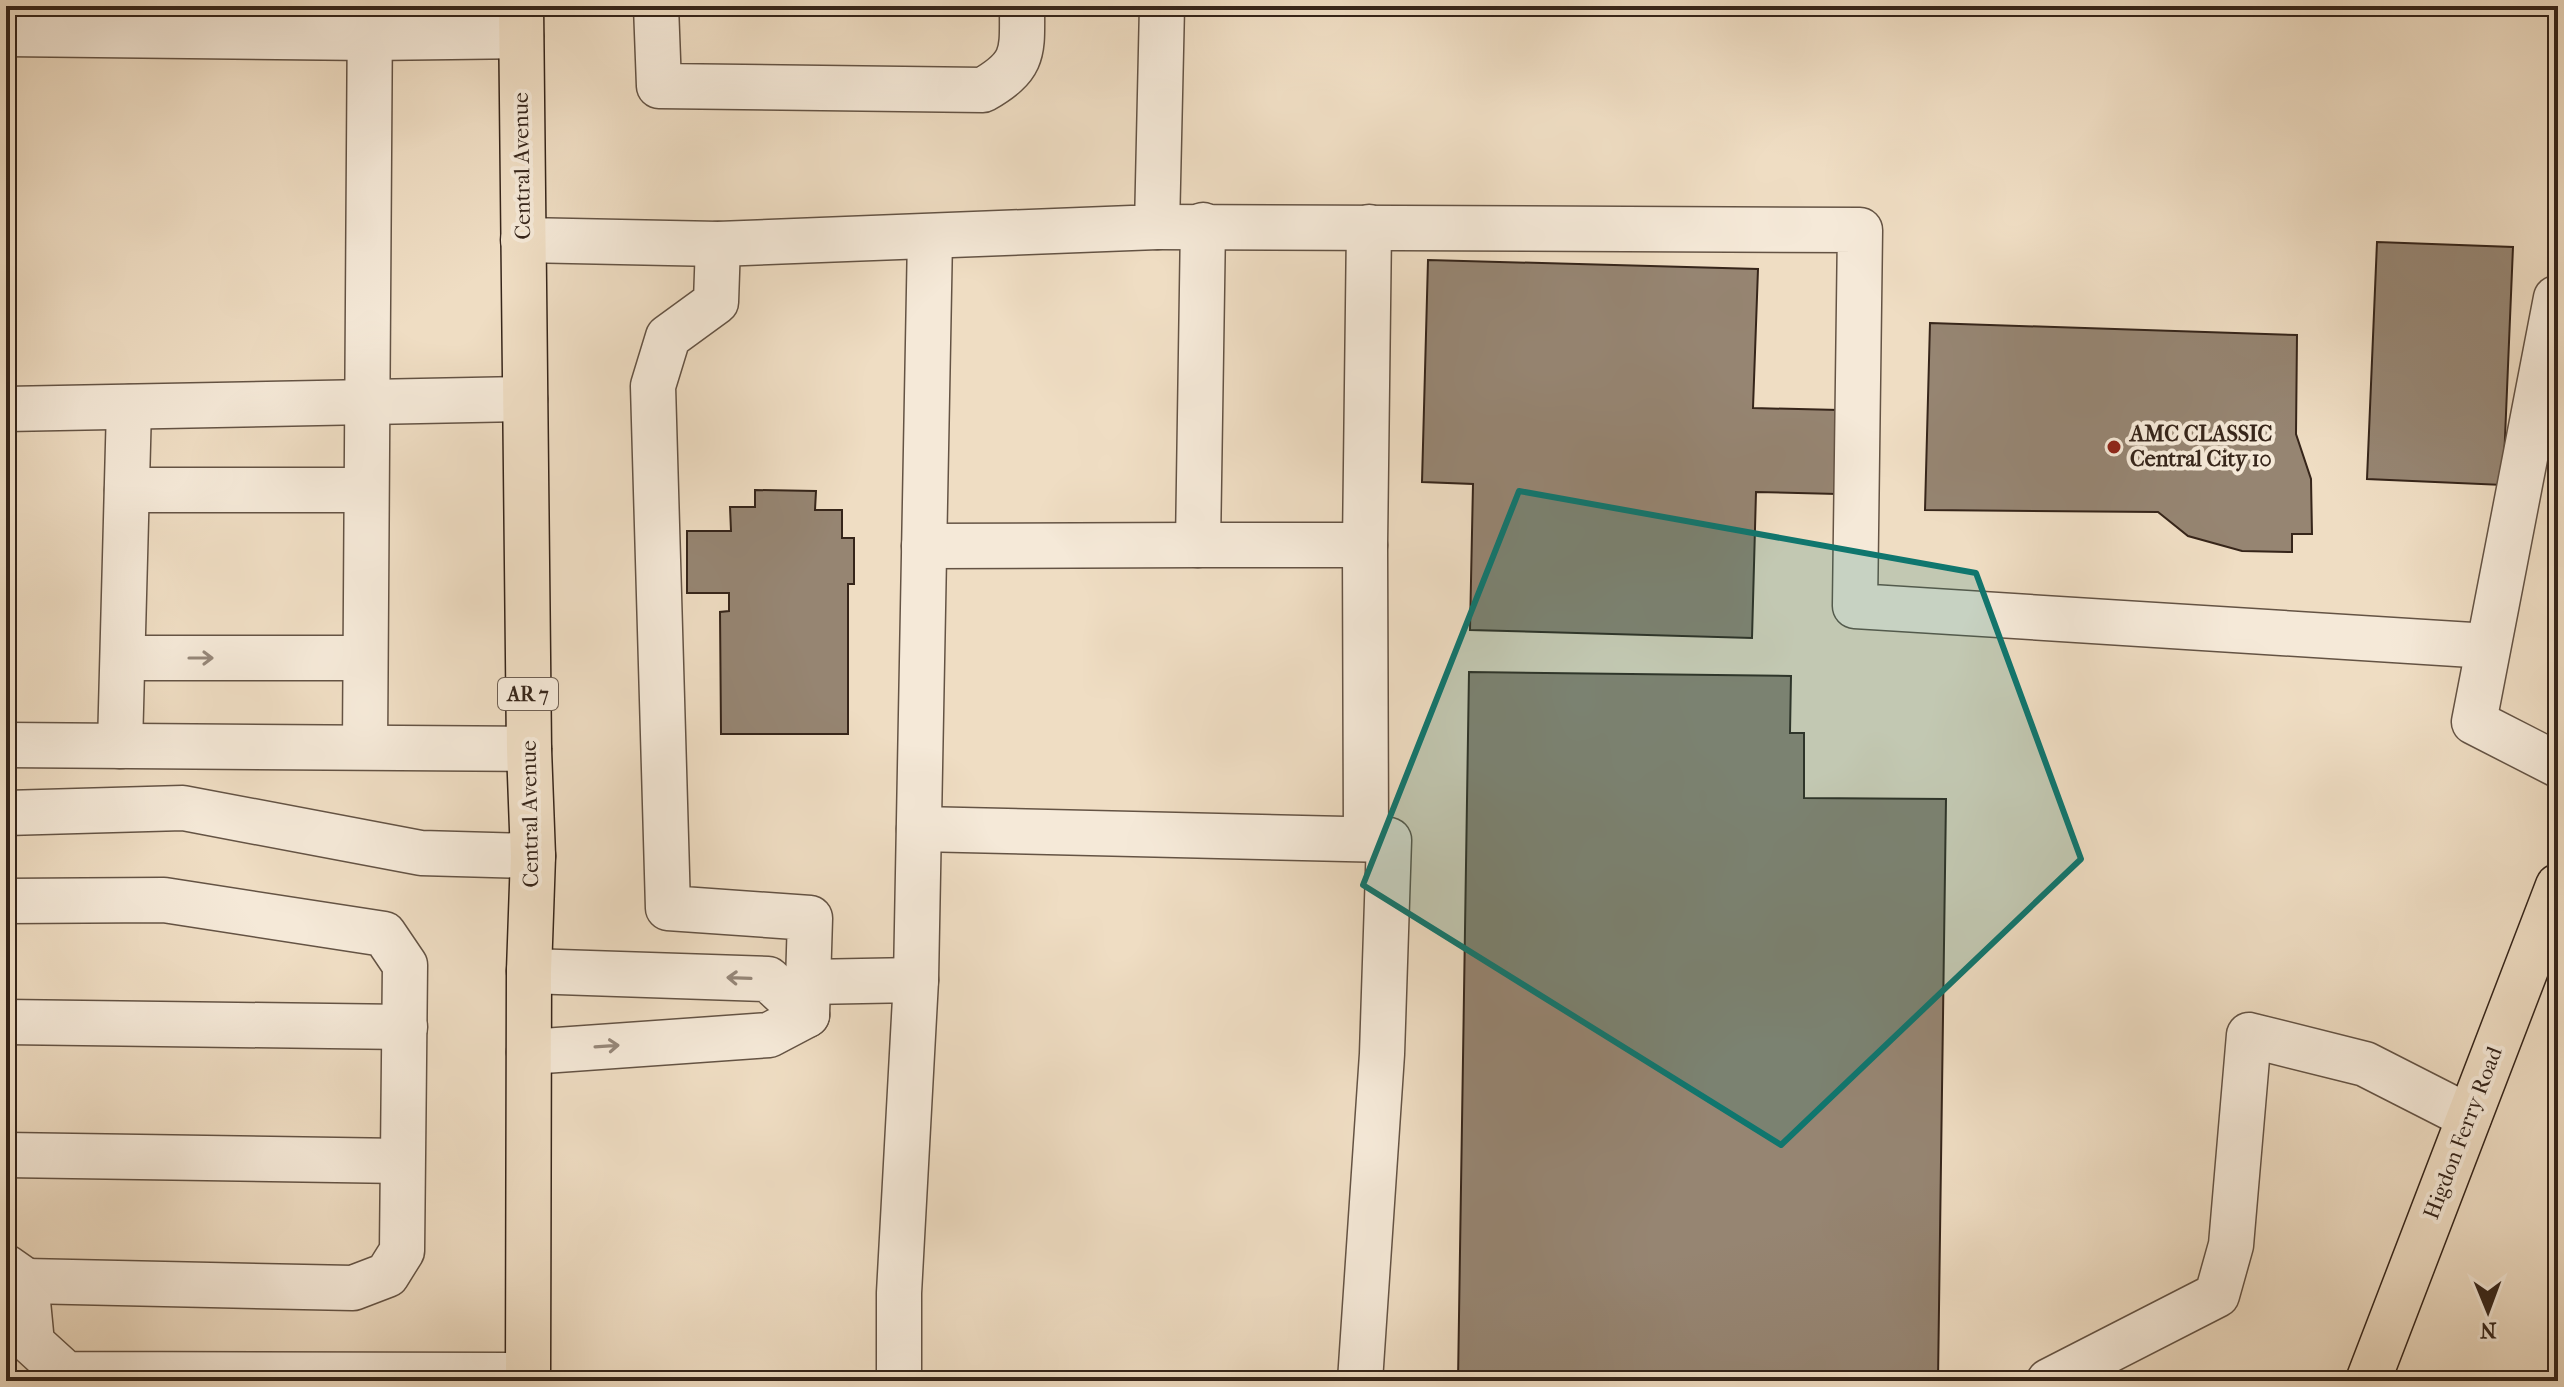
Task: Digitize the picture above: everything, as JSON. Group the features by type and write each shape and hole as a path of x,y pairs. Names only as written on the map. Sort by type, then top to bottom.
{"main road":[{"name":"Central Avenue","path":"521,21 529,749 533,856 529,971 528,1378"},
{"name":"Higdon Ferry Road","path":"2368,1381 2558,886"}],"lane":[{"path":"656,6 659,86 983,90 1006,76 1022,52 1022,6"},
{"path":"1157,227 1162,6"},
{"path":"6,34 370,22 521,21"},
{"path":"365,746 370,22"},
{"path":"1198,545 1203,225"},
{"path":"523,240 718,244 1203,225 1860,230 1855,606 2488,646"},
{"path":"1366,839 1365,545 1369,227"},
{"path":"899,1381 899,1293 916,980 930,237"},
{"path":"718,244 716,302 668,337 653,386 668,908 810,918 808,999"},
{"path":"2558,299 2474,722 2558,765"},
{"path":"6,409 525,399"},
{"path":"120,746 129,407"},
{"path":"127,490 365,490"},
{"path":"924,546 1365,545"},
{"path":"123,658 365,658"},
{"path":"6,745 529,749"},
{"path":"6,813 183,808 421,853 533,856"},
{"path":"919,829 1389,840 1382,1054 1360,1381"},
{"path":"6,901 164,900 384,934 405,965 402,1251 387,1275 353,1288 16,1274 32,1343 66,1374 528,1378"},
{"path":"529,971 768,979 808,999"},
{"path":"529,1052 769,1035 808,999 916,980"},
{"path":"6,1022 405,1027"},
{"path":"2049,1381 2217,1295 2231,1245 2249,1035 2365,1064 2469,1117"},
{"path":"6,1155 402,1161"}],"highlighted area":[{"path":"1519,491 1976,573 2081,859 1781,1145 1363,885"}],"building":[{"path":"2377,242 2513,247 2503,485 2367,479"},
{"path":"1428,260 1758,269 1753,408 1839,410 1837,494 1756,492 1752,638 1470,630 1473,484 1422,482"},
{"name":"AMC CLASSIC Central City 10","path":"1930,323 2297,335 2296,434 2311,479 2312,534 2292,534 2292,552 2242,551 2188,536 2158,512 1925,510"},
{"path":"755,490 816,491 815,510 842,510 842,538 854,538 854,584 848,584 848,734 721,734 720,612 729,611 729,593 687,593 687,531 731,531 730,507 755,507"},
{"path":"1469,672 1791,676 1790,733 1804,733 1804,798 1946,799 1938,1381 1458,1381"}],"place":[{"name":"AMC CLASSIC Central City 10","path":"2114,447"}]}
